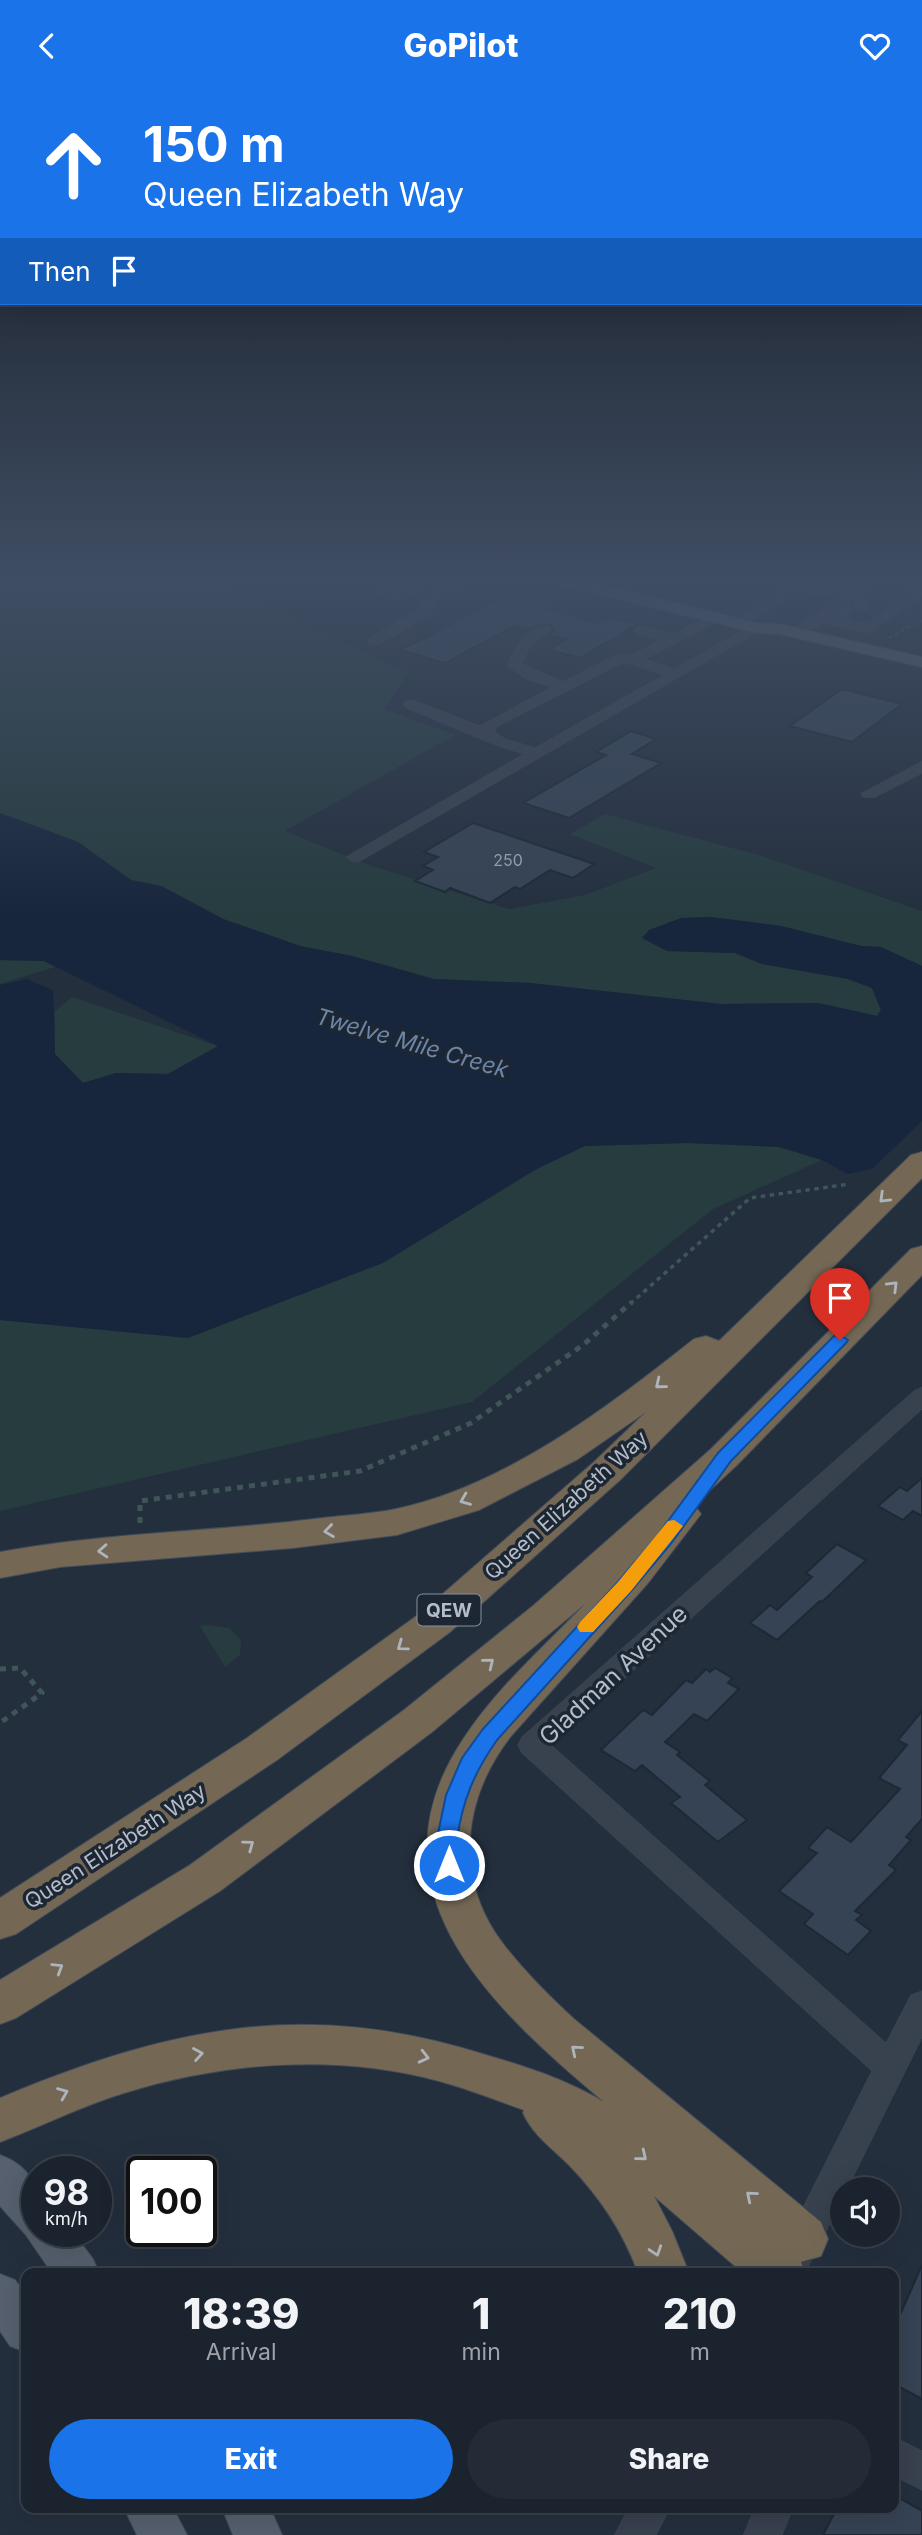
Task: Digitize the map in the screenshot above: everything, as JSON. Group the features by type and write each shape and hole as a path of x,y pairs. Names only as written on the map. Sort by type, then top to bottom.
{"highway":[{"name":"Queen Elizabeth Way","path":"0,1921 262,1749 436,1622 607,1471 922,1161"},
{"path":"0,1565 60,1554 293,1535 397,1522 466,1501 565,1451 638,1401 847,1234"},
{"path":"0,2004 205,1878 418,1721 548,1615 724,1457 920,1259"},
{"path":"724,1457 663,1540 624,1587 490,1734 470,1764 456,1795 446,1843 452,1888 473,1939 506,1984 790,2262"},
{"path":"0,2120 132,2068 256,2044 337,2042 408,2053 473,2069 565,2105 637,2152 790,2262"},
{"path":"473,2069 538,2106 596,2159 624,2189 654,2243 662,2268"}],"main road":[{"path":"0,2174 21,2200"},
{"path":"58,2247 74,2268"},
{"path":"0,2295 21,2324"},
{"path":"150,2513 163,2535"},
{"path":"247,2513 258,2535"}],"street":[{"path":"487,734 487,726 554,691"},
{"path":"354,857 646,691"},
{"path":"410,703 487,734 500,742 537,753"},
{"path":"869,793 922,767"},
{"name":"Gladman Avenue","path":"890,2067 532,1745 922,1396"},
{"path":"790,2262 922,2005"},
{"path":"899,2459 922,2471"},
{"path":"634,2535 648,2513"},
{"path":"762,2535 772,2513"}],"path":[{"path":"141,1549 140,1501 360,1471 471,1423 583,1345 750,1198 850,1184"},
{"path":"0,1669 20,1668 42,1693 0,1723"}],"green space":[{"path":"0,691 396,691 384,709 455,735 285,831 366,864 509,909 585,895 656,868 570,834 605,814 762,856 922,911 922,966 881,947 861,946 781,926 711,917 681,918 667,951 735,953 762,964 848,979 872,988 881,1010 877,1016 818,1003 721,1004 530,983 434,979 352,956 300,946 223,919 162,886 131,880 78,842 0,813"},
{"path":"0,960 44,961 55,967 0,984"},
{"path":"72,997 218,1046 168,1074 116,1073 83,1083 55,1054 55,1011"},
{"path":"688,1143 779,1147 822,1160 713,1209 472,1402 0,1511 0,1320 188,1338 585,1146"},
{"path":"200,1626 229,1628 241,1640 240,1655 225,1667"}],"water":[{"name":"Twelve Mile Creek","path":"0,813 78,842 131,880 161,886 223,919 300,946 352,956 434,979 530,983 721,1004 818,1003 877,1016 881,1010 872,988 848,979 762,964 735,953 667,951 642,938 649,930 681,918 711,917 781,926 861,946 881,947 922,966 922,1169 901,1163 847,1174 822,1160 779,1147 688,1143 585,1146 538,1168 383,1263 188,1338 0,1320 0,985 27,979 53,990 55,1054 83,1083 116,1073 168,1074 218,1046 44,961 0,960"}],"pier":[{"path":"922,1121 922,1172 901,1167 867,1174"}],"building":[{"path":"839,691 850,691 902,704 852,742 790,726"},
{"path":"631,731 656,739 632,754 661,763 569,818 523,803 606,755 596,752"},
{"path":"473,823 594,864 573,878 550,870 520,889 515,887 490,903 450,888 445,892 415,881 433,870 423,866 438,857 424,852"},
{"path":"922,1478 922,1516 913,1511 903,1520 878,1506 900,1487 907,1491"},
{"path":"837,1544 866,1560 777,1640 750,1623 770,1605 777,1610 812,1577 806,1573"},
{"path":"715,1668 732,1678 728,1683 739,1689 707,1721 694,1714 665,1742 680,1752 677,1755 710,1781 705,1785 747,1820 718,1842 671,1803 680,1797 642,1765 635,1771 601,1750 643,1710 652,1715 686,1680 692,1683 706,1669 710,1672"},
{"path":"922,1711 922,1819 906,1837 911,1840 889,1865 896,1870 855,1911 862,1915 856,1920 871,1931 848,1955 804,1924 813,1914 779,1891 817,1853 808,1848 827,1827 851,1842 900,1789 879,1778 907,1745 898,1740"},
{"path":"922,2265 922,2399 899,2387 900,2315"},
{"path":"899,2498 922,2511 922,2535 823,2535 834,2513 899,2513"}],"slow traffic":[{"path":"587,1627 674,1526"}],"route":[{"path":"449,1865 446,1843 456,1795 470,1764 490,1734 624,1587 663,1540 724,1457 840,1340"}]}
